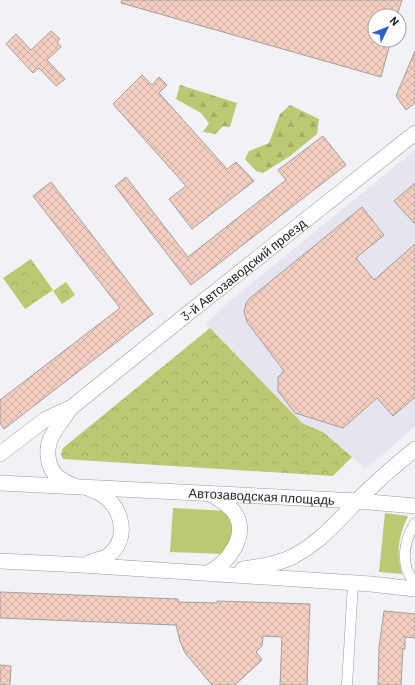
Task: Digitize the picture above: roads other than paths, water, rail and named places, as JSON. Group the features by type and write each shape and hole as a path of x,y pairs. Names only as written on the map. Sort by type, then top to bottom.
{"main road":[{"name":"3-й Автозаводский проезд","path":"0,454 46,419 72,407 415,133"},
{"name":"3-й Автозаводский проезд","path":"72,407 49,442 48,458 51,468 57,476 104,496 115,506 121,518 122,528 121,538 109,555 82,565"},
{"path":"358,501 380,479 415,449"},
{"name":"Автозаводская площадь","path":"0,483 358,501"},
{"path":"209,494 229,506 235,514 239,528 236,545 233,551 220,567 212,573"},
{"name":"Автозаводская площадь","path":"212,573 267,566 285,560 301,552 318,540 358,501"},
{"path":"358,501 415,506"},
{"name":"Автозаводская площадь","path":"0,561 212,573 415,589"}],"street":[{"path":"415,523 406,543 405,551 405,562 409,574 415,583"},
{"path":"347,685 353,583"}]}
